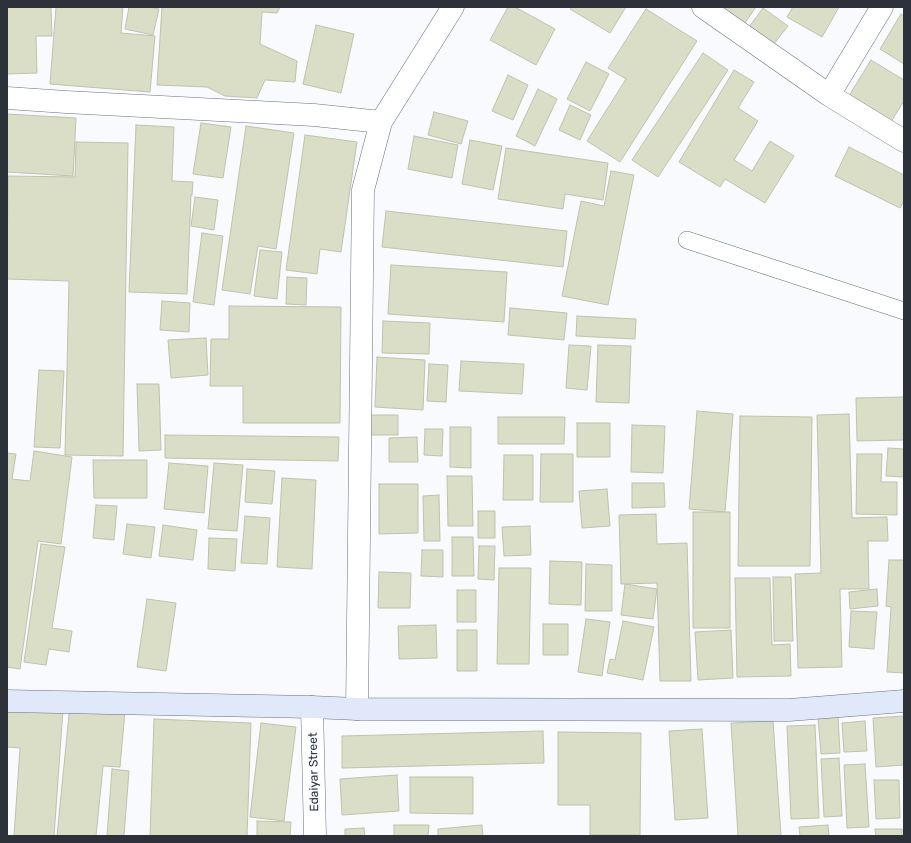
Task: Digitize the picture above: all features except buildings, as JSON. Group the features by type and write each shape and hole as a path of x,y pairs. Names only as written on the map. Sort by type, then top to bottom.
{"main road":[{"path":"7,701 357,709 789,710 904,700"}],"street":[{"path":"357,709 362,190 381,122 453,7"},
{"path":"703,7 829,95 904,141"},
{"path":"829,95 882,7"},
{"path":"7,98 314,115 381,122"},
{"name":"Edaiyar Street","path":"312,707 315,836"}],"lane":[{"path":"687,240 904,311"}]}
